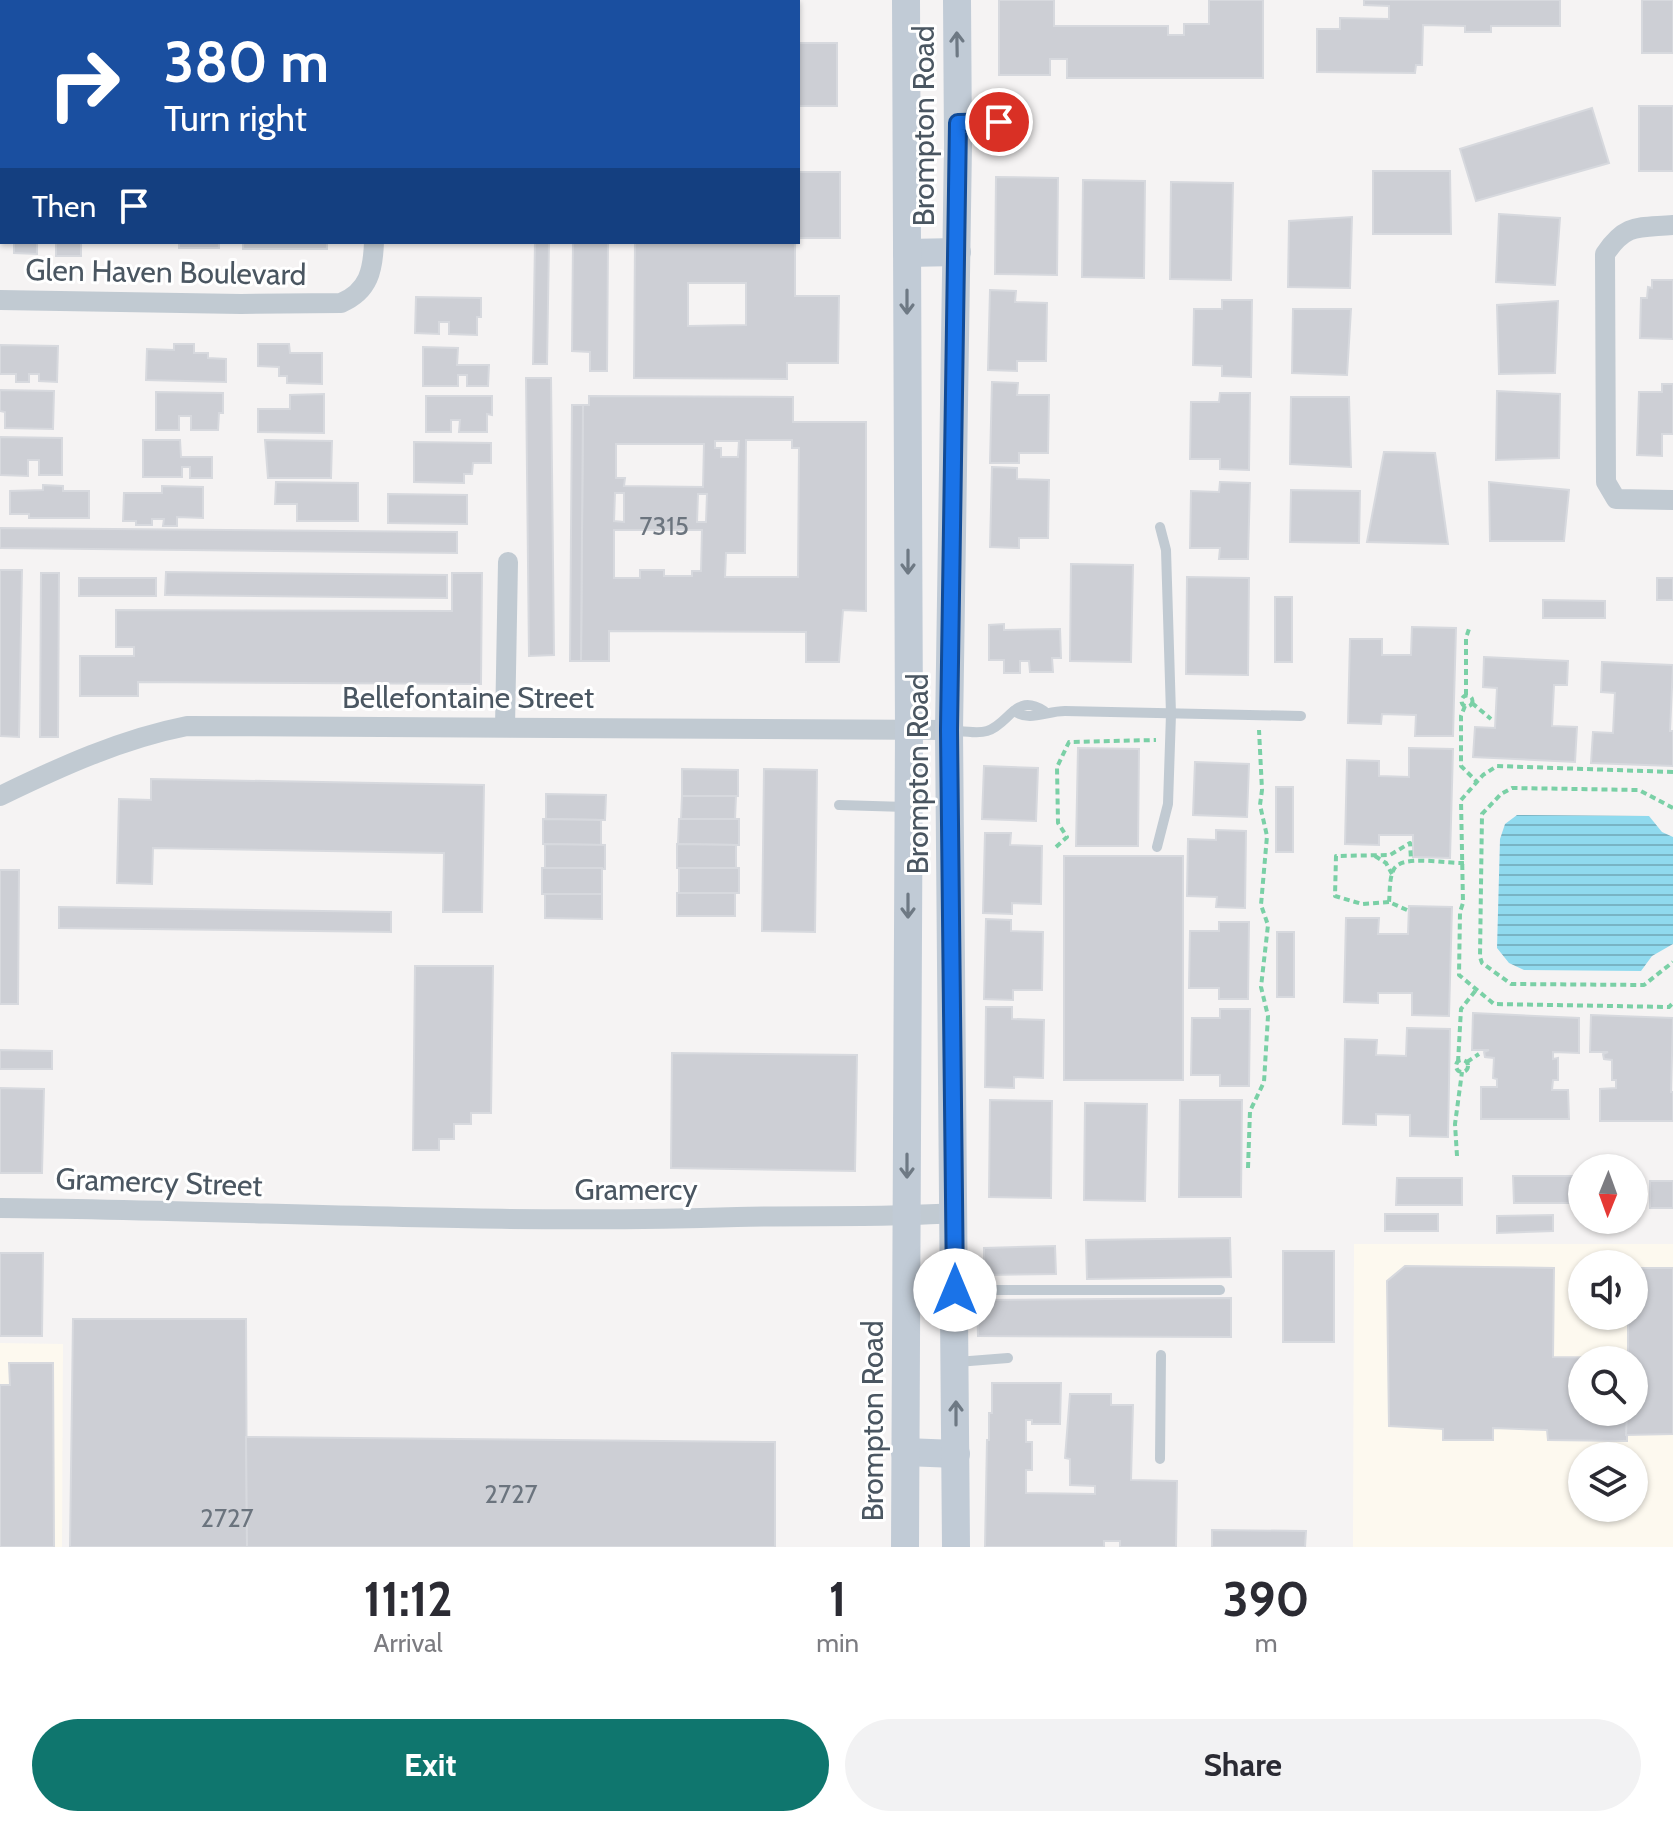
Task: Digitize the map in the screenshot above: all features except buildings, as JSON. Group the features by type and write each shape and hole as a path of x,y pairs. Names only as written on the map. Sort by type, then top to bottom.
{"street":[{"name":"Brompton Road","path":"905,1547 909,730 906,0"},
{"name":"Brompton Road","path":"956,1547 949,730 957,252 957,0"},
{"path":"1673,225 1632,228 1617,237 1605,254 1606,482 1616,499 1673,500"},
{"name":"Glen Haven Boulevard","path":"0,300 331,304 350,299 367,282 372,273 374,244"},
{"path":"907,253 957,252"},
{"path":"505,727 508,562"},
{"name":"Bellefontaine Street","path":"0,796 113,745 187,726 949,730"},
{"name":"Gramercy Street","path":"0,1208 317,1217"},
{"name":"Gramercy","path":"317,1217 693,1220 907,1217 955,1213"},
{"path":"905,1452 956,1454"}],"lane":[{"path":"958,123 1008,122"},
{"path":"1157,847 1168,804 1171,714 1165,540 1160,527"},
{"path":"949,730 987,731 1014,711 1022,717 1037,716 1044,711 1301,716"},
{"path":"839,805 908,807"},
{"path":"955,1290 1220,1290"},
{"path":"1160,1459 1161,1355"},
{"path":"955,1362 1008,1358"}],"path":[{"path":"1465,706 1461,700 1466,695 1466,638 1470,626"},
{"path":"1466,695 1491,719"},
{"path":"1472,703 1465,706 1461,716 1461,766 1477,782"},
{"path":"1248,1168 1250,1111 1264,1082 1268,1016 1261,987 1268,925 1261,905 1267,836 1260,805 1258,726 1261,716"},
{"path":"1056,847 1067,837 1058,823 1057,767 1069,742 1170,740"},
{"path":"1673,772 1492,767 1461,800 1460,850 1464,863 1459,975 1494,1004 1669,1007 1673,1003"},
{"path":"1673,808 1639,790 1512,788 1501,794 1482,814 1480,957 1482,963 1511,984 1644,985 1673,962"},
{"path":"1407,910 1389,902 1362,904 1335,896 1336,856 1396,853 1410,843 1411,860"},
{"path":"1374,855 1386,863 1392,874"},
{"path":"1389,902 1392,874 1399,863 1411,860 1464,863"},
{"path":"1462,1072 1456,1067 1461,1009 1476,990"},
{"path":"1467,1062 1479,1054"},
{"path":"1458,1062 1467,1062"},
{"path":"1462,1072 1467,1070 1467,1062"},
{"path":"1457,1156 1455,1124 1462,1072"}],"shaded area":[{"path":"1354,1244 1673,1244 1673,1547 1353,1547"},
{"path":"0,1343 63,1344 62,1547 0,1547"}],"water":[{"path":"1517,815 1649,816 1662,832 1673,837 1673,944 1652,956 1641,971 1524,970 1509,963 1497,948 1500,839 1505,824"}],"route":[{"path":"955,1290 949,730 958,123 999,122"}]}
